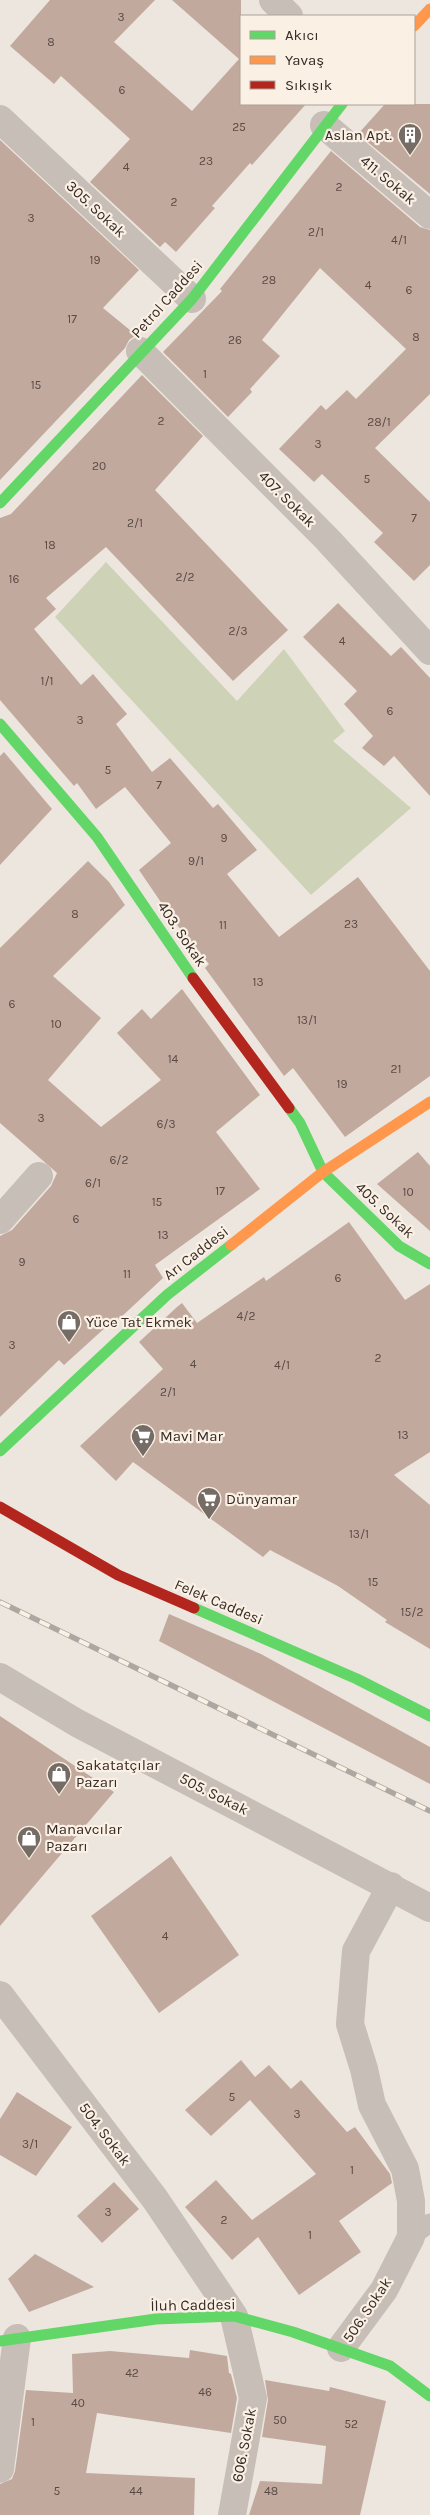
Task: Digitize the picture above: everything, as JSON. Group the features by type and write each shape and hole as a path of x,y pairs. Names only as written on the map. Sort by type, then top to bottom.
{"street":[{"path":"274,0 288,15"},
{"path":"415,25 430,9"},
{"name":"Petrol Caddesi","path":"0,503 140,351 192,299 341,105"},
{"name":"305. Sokak","path":"0,119 192,299"},
{"name":"411. Sokak","path":"324,125 430,216"},
{"name":"407. Sokak","path":"140,351 327,539 430,651"},
{"name":"403. Sokak","path":"0,724 97,836 198,985 300,1123 324,1172"},
{"name":"Arı Caddesi","path":"0,1451 167,1295 324,1172 430,1102"},
{"name":"405. Sokak","path":"324,1172 399,1246 430,1264"},
{"path":"0,1220 39,1176"},
{"name":"Felek Caddesi","path":"2,1514 118,1575 357,1679 430,1716"},
{"name":"505. Sokak","path":"0,1677 76,1724 391,1886 430,1908"},
{"name":"506. Sokak","path":"342,2348 384,2290 420,2230 411,2201 405,2169 372,2105 364,2069 350,2024 356,1951 391,1886"},
{"name":"504. Sokak","path":"0,1995 155,2199 234,2316"},
{"name":"İluh Caddesi","path":"9,2340 156,2320 234,2316 342,2348 390,2366 430,2396"},
{"name":"606. Sokak","path":"232,2515 253,2398 234,2316"},
{"path":"0,2469 9,2340"}],"green space":[{"path":"106,562 237,701 284,649 345,731 333,741 411,808 311,895 55,617"}],"building":[{"path":"50,0 155,0 114,42 192,111 239,59 172,0 241,0 240,105 305,105 252,165 250,163 212,206 215,208 176,252 165,242 160,247 90,182 130,139 61,76 54,84 10,46"},
{"name":"Aslan Apt.","path":"430,104 430,194 358,134 384,105"},
{"path":"0,140 139,270 103,308 136,335 129,340 125,348 0,480"},
{"path":"331,151 420,227 430,230 430,394 375,448 430,502 430,565 414,581 374,542 383,533 322,474 314,482 279,449 321,405 326,410 347,390 356,399 406,349 320,268 262,340 280,356 250,389 252,392 228,417 163,352 222,291 220,289"},
{"path":"142,375 203,436 155,490 288,630 233,681 106,547 46,598 56,609 34,629 81,685 93,674 127,714 116,724 152,772 170,758 213,808 218,804 257,850 227,874 279,937 358,877 430,971 430,1076 345,1137 293,1068 284,1076 205,968 209,964 173,920 139,870 171,843 125,787 96,809 77,783 74,786 0,700 0,518 11,514"},
{"path":"338,603 391,656 401,647 430,678 430,796 394,756 384,766 362,748 373,736 344,704 357,691 303,637"},
{"path":"4,752 52,809 0,865 0,756"},
{"path":"88,861 109,882 125,905 53,976 101,1018 48,1080 101,1127 161,1080 117,1033 142,1009 151,1019 182,989 260,1095 216,1132 260,1189 155,1265 163,1278 119,1319 117,1317 64,1365 59,1360 0,1417 0,1236 12,1230 51,1186 57,1173 0,1123 0,948"},
{"path":"418,1152 430,1166 430,1231 377,1184"},
{"path":"349,1222 405,1300 430,1284 430,1452 394,1475 430,1505 430,1649 385,1622 387,1620 338,1586 270,1550 263,1557 133,1462 116,1481 80,1446 163,1369 139,1342 177,1307 182,1303 197,1323 264,1277 266,1281"},
{"path":"169,1614 261,1654 430,1747 430,1784 159,1641"},
{"name":"Manavcılar Pazarı","path":"0,1716 114,1792 0,1926"},
{"path":"171,1856 239,1955 159,2013 91,1916"},
{"path":"241,2060 255,2077 269,2065 291,2089 301,2080 347,2132 355,2127 390,2174 392,2183 339,2221 361,2252 299,2295 258,2237 232,2260 185,2207 216,2180 252,2220 316,2174 250,2100 211,2136 185,2110"},
{"path":"17,2092 72,2127 36,2176 0,2155 0,2119"},
{"path":"114,2182 139,2209 102,2243 77,2216"},
{"path":"35,2254 94,2287 29,2312 8,2279"},
{"path":"190,2350 227,2356 229,2373 231,2374 237,2398 231,2433 97,2413 86,2473 195,2478 194,2515 0,2515 0,2484 12,2479 15,2471 26,2390 73,2393 72,2354 110,2351 189,2358"},
{"path":"265,2380 329,2391 330,2387 386,2401 360,2515 249,2515 260,2481 322,2484 326,2446 262,2437 268,2400"}],"railway":[{"path":"0,1602 430,1811"}],"traffic: fast":[{"path":"0,503 192,299 341,105"},
{"path":"0,724 97,837 193,978"},
{"path":"289,1108 300,1123 323,1172 399,1246 430,1264"},
{"path":"0,1451 167,1295 231,1245"},
{"path":"194,1608 357,1679 430,1716"},
{"path":"0,2341 156,2319 234,2316 293,2332 390,2366 430,2396"}],"traffic: slow":[{"path":"415,25 430,9"},
{"path":"231,1245 323,1172 430,1102"}],"traffic: jam":[{"path":"193,978 289,1108"},
{"path":"0,1507 118,1575 194,1608"}],"place":[{"name":"Aslan Apt.","path":"410,156"},
{"name":"Yüce Tat Ekmek","path":"69,1343"},
{"name":"Mavi Mar","path":"143,1457"},
{"name":"Dünyamar","path":"209,1520"},
{"name":"Sakatatçılar Pazarı","path":"59,1795"},
{"name":"Manavcılar Pazarı","path":"29,1859"}]}
